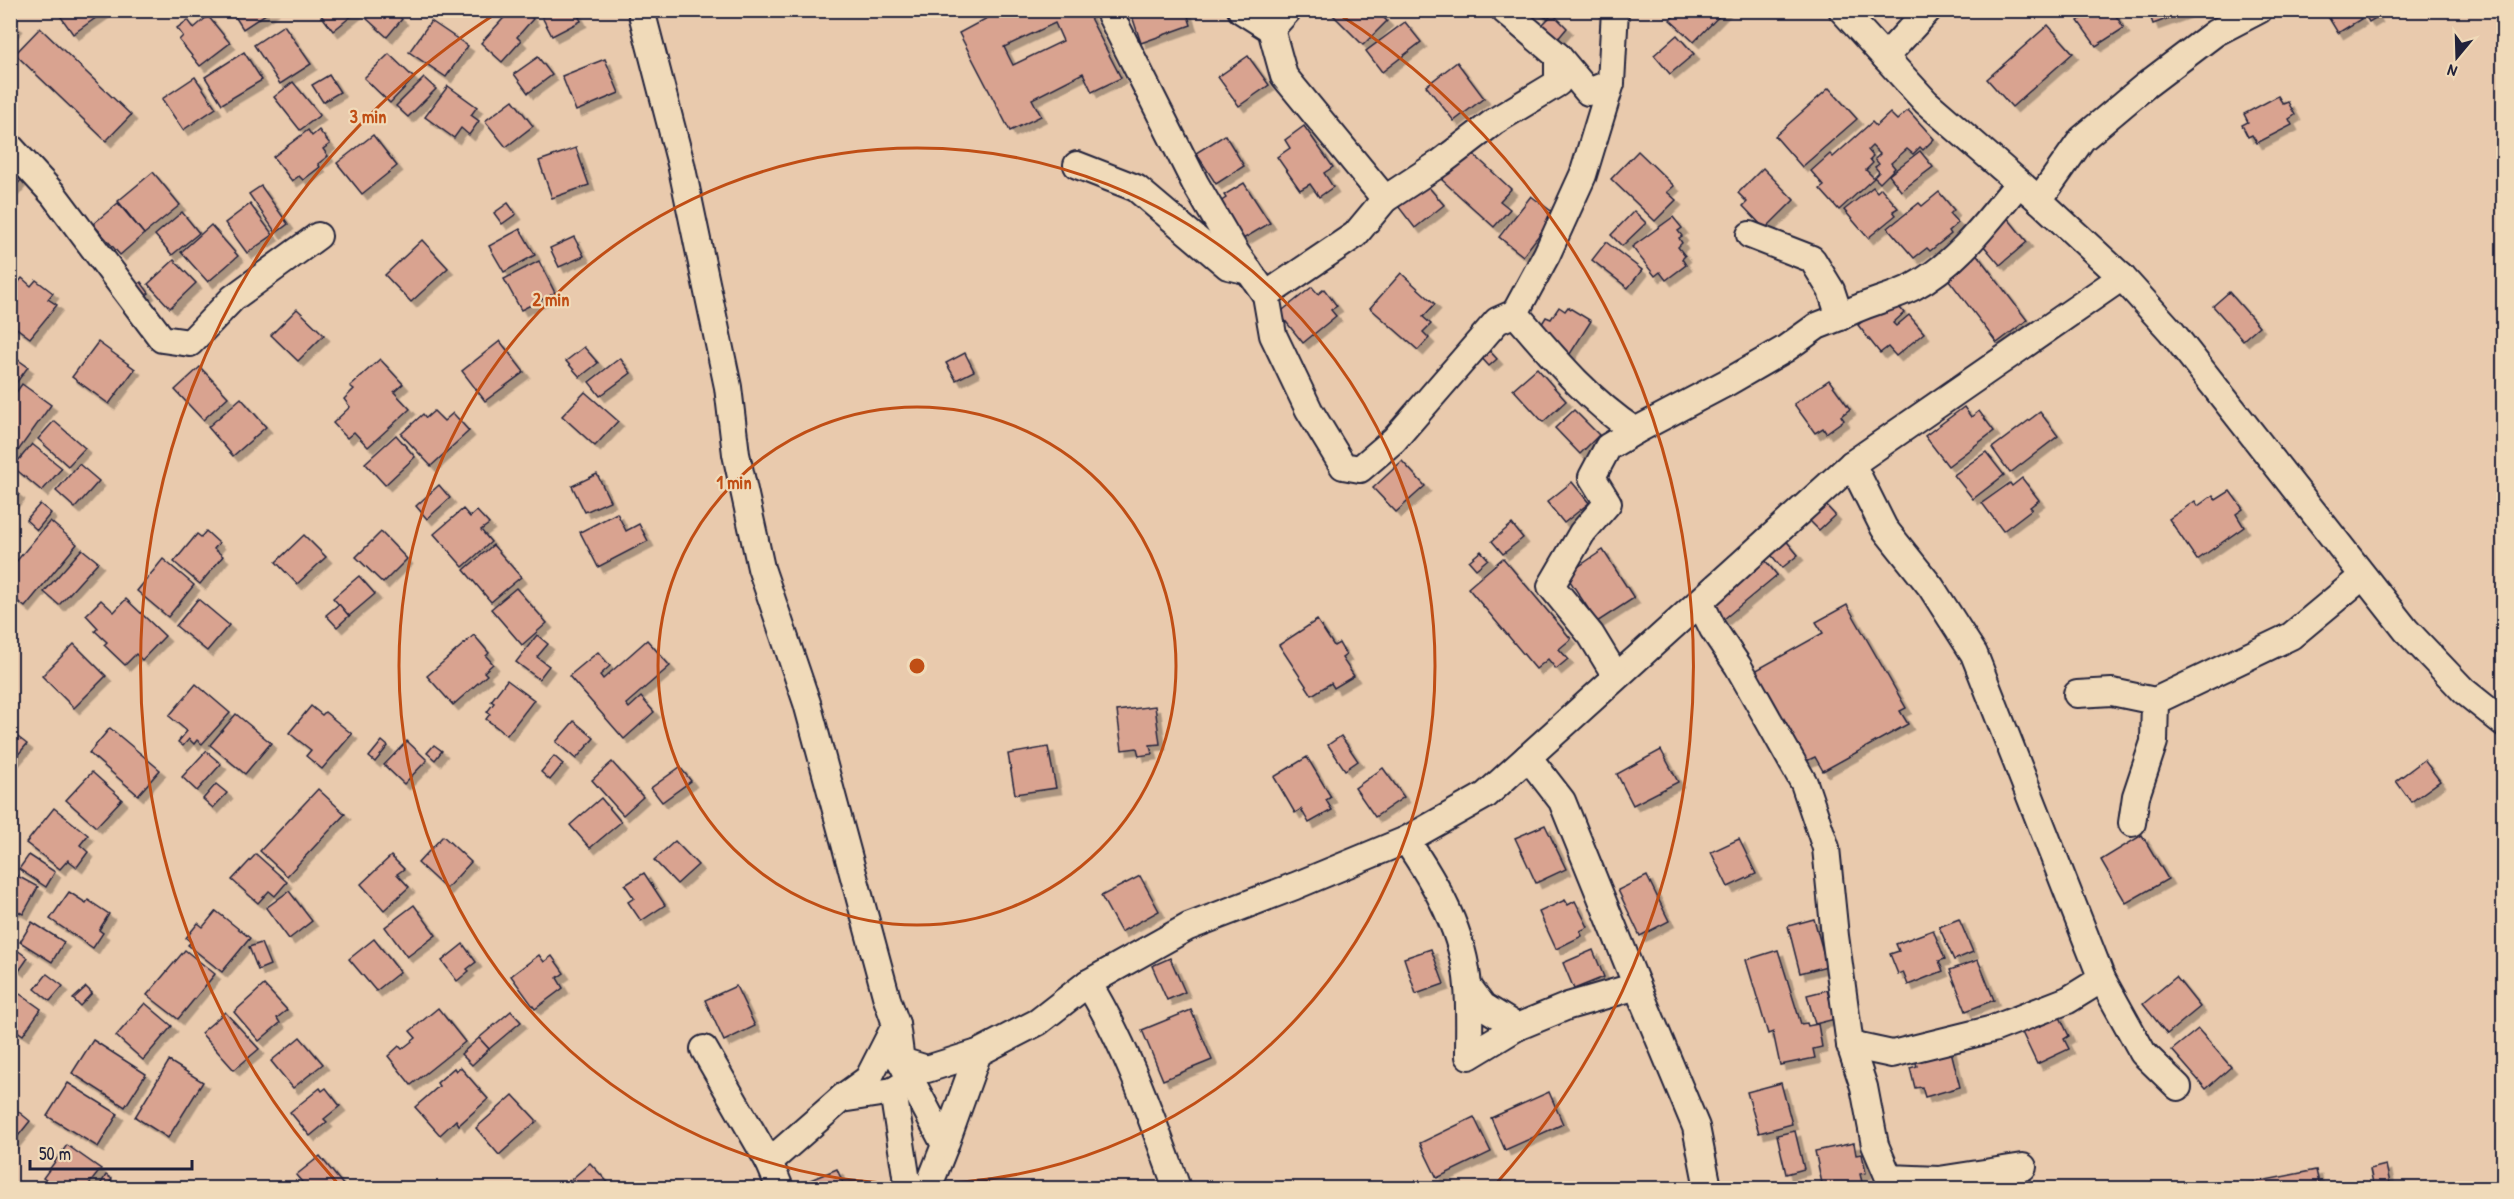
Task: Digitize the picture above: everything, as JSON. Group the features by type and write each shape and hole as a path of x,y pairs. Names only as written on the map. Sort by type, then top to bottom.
{"street":[{"path":"641,10 681,164 728,387 736,454 761,568 807,703 887,999 896,1024 902,1077 908,1188"},
{"path":"1108,10 1195,183 1266,295 1273,334 1309,410 1343,466 1360,469 1394,440 1497,321 1515,313 1547,254 1583,175 1611,83 1615,10"},
{"path":"1241,10 1271,29 1284,76 1385,199"},
{"path":"1271,29 1288,10"},
{"path":"1504,10 1558,56 1588,92 1611,83"},
{"path":"1842,10 1926,102 2040,200 2121,277 2171,331 2406,630 2457,683 2504,723"},
{"path":"1885,57 1928,10"},
{"path":"2040,200 2082,139 2222,19 2259,10"},
{"path":"1266,295 1355,236 1385,199 1440,163 1495,121 1558,83 1558,56"},
{"path":"10,147 53,194 162,339 190,343 233,298 318,236"},
{"path":"1077,165 1136,188 1228,266 1249,271"},
{"path":"1616,676 1591,635 1551,586 1582,533 1608,503 1592,477 1608,447 1688,405 1785,349 1817,326 1912,287 1940,270 1968,243 2019,183"},
{"path":"1750,236 1812,259 1831,290 1840,317"},
{"path":"841,1099 927,1068 978,1053 1038,1022 1088,983 1188,927 1406,840 1485,795 1852,464 2121,277"},
{"path":"1515,313 1569,376 1610,415 1635,431"},
{"path":"1852,464 1884,528 1931,587 1974,654 2102,979 2143,1053 2178,1087"},
{"path":"2077,694 2112,692 2155,701 2290,636 2363,576"},
{"path":"1700,602 1713,629 1738,666 1804,783 1826,848 1850,1045 1864,1087 1875,1144 1889,1178 1940,1180 2023,1167"},
{"path":"2132,824 2136,796 2154,742 2155,701"},
{"path":"1528,757 1563,801 1696,1127 1708,1188"},
{"path":"1406,840 1433,880 1459,939 1468,986 1469,1056 1517,1027 1568,1006 1637,986"},
{"path":"1850,1045 1892,1054 1993,1029 2068,1000 2102,979"},
{"path":"1088,983 1107,1014 1142,1094 1177,1188"},
{"path":"1468,986 1483,1006 1517,1027"},
{"path":"769,1162 841,1099 868,1079 896,1024"},
{"path":"704,1049 769,1162 780,1188"},
{"path":"928,1188 978,1053"},
{"path":"902,1077 945,1145"}],"building":[{"path":"56,10 103,10 104,12 73,34"},
{"path":"231,10 272,10 243,29"},
{"path":"317,10 359,10 333,31"},
{"path":"374,10 391,10 402,19 387,37 367,19"},
{"path":"511,10 525,10 533,19 517,37 521,41 502,62 481,43"},
{"path":"553,10 575,10 581,21 552,36 542,17"},
{"path":"1002,10 1086,10 1121,78 1092,92 1083,73 1032,99 1041,116 1010,131 959,33","holes":["1055,23 1063,41 1013,65 1004,47"]},
{"path":"1130,10 1186,10 1191,25 1141,43"},
{"path":"1328,10 1376,10 1387,21 1363,45"},
{"path":"1534,10 1551,10 1546,18"},
{"path":"1725,10 1694,42 1670,20 1674,16 1668,11"},
{"path":"2094,10 2112,10 2124,28 2096,46 2078,21"},
{"path":"2148,10 2185,10 2186,12 2153,24"},
{"path":"2324,10 2355,10 2361,19 2338,33"},
{"path":"2362,10 2373,10 2377,17 2369,22"},
{"path":"1553,14 1567,28 1557,40 1541,26"},
{"path":"208,16 230,43 200,66 179,40 183,36 177,28 188,20 194,28"},
{"path":"10,21 17,26 10,34"},
{"path":"431,21 468,46 446,77 409,52"},
{"path":"1405,22 1421,42 1382,72 1366,51"},
{"path":"284,25 311,64 280,84 254,45"},
{"path":"2048,25 2073,53 2012,107 1987,79"},
{"path":"40,28 131,115 106,141 15,54"},
{"path":"1677,35 1694,54 1670,74 1654,55"},
{"path":"244,52 262,80 222,104 205,77"},
{"path":"389,54 414,78 390,103 364,78"},
{"path":"1248,56 1269,85 1239,106 1218,77"},
{"path":"538,57 552,75 528,93 514,74"},
{"path":"605,59 619,93 576,111 562,76"},
{"path":"1457,62 1484,98 1454,121 1426,86"},
{"path":"329,75 340,92 323,102 312,85"},
{"path":"195,77 216,108 183,130 162,99"},
{"path":"424,78 436,89 408,117 396,106"},
{"path":"293,82 320,115 300,130 274,97"},
{"path":"448,86 477,107 471,115 479,121 469,135 461,128 454,138 425,117"},
{"path":"1829,88 1857,119 1802,167 1775,136"},
{"path":"2278,96 2283,104 2288,102 2295,115 2289,119 2292,125 2257,143 2252,135 2248,137 2242,125 2248,122 2244,114"},
{"path":"513,100 533,126 506,147 485,121"},
{"path":"1908,110 1934,139 1923,150 1920,147 1913,154 1907,149 1891,163 1895,168 1880,183 1874,177 1879,172 1875,167 1879,164 1875,159 1880,154 1872,146 1868,150 1873,156 1870,159 1873,163 1866,170 1874,178 1839,210 1820,189 1824,186 1811,171 1830,154 1833,157 1872,122 1876,126 1890,113 1897,120"},
{"path":"1304,126 1333,167 1324,173 1333,187 1319,197 1310,184 1300,190 1277,157 1290,148 1285,140"},
{"path":"308,130 312,136 319,130 330,144 323,149 328,156 318,164 320,167 303,180 299,176 292,181 273,157"},
{"path":"373,135 397,166 362,194 337,163"},
{"path":"1225,135 1244,166 1216,184 1196,153"},
{"path":"576,148 589,185 552,198 539,161"},
{"path":"1469,150 1511,189 1500,201 1510,209 1494,227 1442,180"},
{"path":"1638,151 1674,186 1667,192 1676,200 1655,221 1611,179"},
{"path":"1920,151 1933,167 1901,191 1889,175"},
{"path":"1763,168 1794,200 1765,229 1743,206 1747,202 1738,193"},
{"path":"10,172 21,180 10,193"},
{"path":"153,172 180,205 144,234 118,201"},
{"path":"1244,183 1270,223 1243,239 1220,202 1226,198 1224,195"},
{"path":"1426,184 1444,205 1415,228 1398,206"},
{"path":"261,186 288,224 276,233 249,194"},
{"path":"1873,187 1877,192 1881,188 1898,208 1893,211 1896,215 1868,238 1844,210"},
{"path":"1939,192 1954,210 1950,214 1958,223 1949,231 1951,234 1930,251 1927,248 1914,258 1888,228 1919,203 1922,206"},
{"path":"1531,196 1555,214 1523,256 1499,237"},
{"path":"118,203 144,234 120,255 93,224"},
{"path":"508,203 516,214 502,224 494,213"},
{"path":"250,204 273,235 247,253 225,223"},
{"path":"1634,211 1646,223 1622,246 1611,235"},
{"path":"182,212 199,233 172,255 155,235"},
{"path":"2006,216 2027,242 2000,265 1978,239"},
{"path":"1673,217 1682,228 1678,231 1682,236 1679,238 1682,243 1678,247 1685,256 1682,259 1686,265 1666,280 1660,272 1655,276 1632,247"},
{"path":"211,225 238,256 208,282 181,252"},
{"path":"520,229 535,255 504,272 489,246"},
{"path":"574,237 584,256 559,267 550,248"},
{"path":"422,240 448,268 411,302 385,275"},
{"path":"1606,242 1642,270 1628,288 1592,260"},
{"path":"1975,252 2027,320 1997,343 1945,275"},
{"path":"174,260 196,283 170,308 148,284"},
{"path":"539,261 555,293 521,310 504,279"},
{"path":"1401,273 1435,304 1423,317 1431,324 1423,332 1429,338 1418,350 1370,308"},
{"path":"22,278 31,286 36,280 53,293 48,299 57,305 30,338 10,323 10,293"},
{"path":"141,282 149,293 142,298 134,287"},
{"path":"1312,287 1318,294 1324,289 1337,306 1331,310 1336,316 1303,343 1279,313"},
{"path":"2229,292 2259,326 2243,340 2213,306"},
{"path":"1892,298 1904,313 1893,323 1896,326 1909,315 1924,333 1896,356 1888,347 1880,353 1858,325"},
{"path":"1559,307 1565,311 1568,307 1591,321 1570,354 1538,330 1546,317 1551,319"},
{"path":"297,309 324,335 298,361 271,335"},
{"path":"500,341 524,372 485,401 462,371"},
{"path":"98,342 135,369 109,404 72,377"},
{"path":"584,347 598,363 580,377 566,361"},
{"path":"1487,348 1497,359 1489,366 1479,355"},
{"path":"965,353 974,371 956,380 946,363"},
{"path":"10,354 28,367 14,386 10,383"},
{"path":"620,358 631,373 600,396 589,382"},
{"path":"380,359 403,384 394,392 410,409 368,447 354,432 347,438 333,423 350,407 344,399 354,389 350,386"},
{"path":"200,367 228,397 203,420 175,390"},
{"path":"1537,368 1566,401 1543,422 1513,389"},
{"path":"1829,380 1850,409 1841,416 1844,420 1826,433 1823,428 1815,433 1794,404"},
{"path":"22,384 51,405 10,462 10,401"},
{"path":"585,392 618,421 595,446 562,416"},
{"path":"241,398 266,427 233,456 208,427"},
{"path":"1964,407 1971,417 1979,411 1994,431 1948,466 1925,436"},
{"path":"1574,410 1599,435 1580,454 1555,428"},
{"path":"434,411 444,421 453,413 469,431 431,466 401,434 423,414 426,418"},
{"path":"2040,412 2058,436 2010,473 1992,448"},
{"path":"54,421 85,448 68,466 38,439"},
{"path":"396,435 415,457 385,485 365,463"},
{"path":"32,444 62,468 42,491 13,467"},
{"path":"1986,452 2004,475 1973,499 1954,475"},
{"path":"1402,461 1425,486 1396,512 1373,488"},
{"path":"79,464 99,481 75,508 56,491"},
{"path":"597,474 610,501 585,512 572,486"},
{"path":"2022,478 2039,500 2030,507 2032,509 2003,531 1982,503 2010,483 2012,486"},
{"path":"1572,482 1589,503 1564,523 1547,502"},
{"path":"439,485 450,498 427,519 416,506"},
{"path":"10,487 19,494 10,504"},
{"path":"2230,491 2243,509 2236,514 2244,527 2197,560 2169,519 2195,501 2198,506 2213,495 2216,500"},
{"path":"1823,502 1835,515 1819,530 1807,518"},
{"path":"40,504 51,513 37,530 26,520"},
{"path":"463,509 470,517 477,511 489,524 481,530 491,542 463,567 434,534"},
{"path":"617,513 626,531 639,524 648,541 598,567 580,532"},
{"path":"50,521 77,544 25,607 10,595 10,569"},
{"path":"1512,524 1523,538 1503,554 1492,541"},
{"path":"206,531 219,543 214,549 223,556 200,584 174,562 197,534 201,537"},
{"path":"381,532 407,559 383,583 356,557"},
{"path":"304,535 326,557 297,584 276,562"},
{"path":"1784,538 1798,555 1782,568 1768,551"},
{"path":"493,545 521,577 491,602 464,570"},
{"path":"82,549 98,562 59,605 44,592"},
{"path":"1603,550 1634,598 1597,622 1566,575"},
{"path":"1481,551 1488,559 1476,569 1469,561"},
{"path":"1503,558 1571,639 1559,649 1568,659 1556,669 1548,659 1536,669 1468,588"},
{"path":"163,559 194,585 168,617 137,591"},
{"path":"1765,560 1777,575 1724,619 1711,604"},
{"path":"359,576 375,594 349,616 333,598"},
{"path":"516,588 547,623 522,645 491,609"},
{"path":"126,599 165,636 142,660 136,654 125,665 104,645 107,642 95,631 98,628 86,615 101,600 114,612"},
{"path":"198,599 229,625 207,651 176,626"},
{"path":"339,604 349,616 337,627 326,615"},
{"path":"1847,605 1906,708 1900,711 1908,724 1823,771 1815,757 1804,762 1753,672 1823,633 1816,622"},
{"path":"1317,620 1334,646 1339,643 1346,655 1342,658 1354,676 1334,688 1331,683 1312,695 1279,645"},
{"path":"474,635 489,653 486,656 493,664 484,672 487,675 453,705 427,676"},
{"path":"537,635 548,644 537,657 549,666 539,679 516,662"},
{"path":"647,640 670,666 626,704 629,708 641,697 654,712 624,739 569,676 598,652 610,666 600,675 603,679"},
{"path":"74,644 106,676 74,708 42,676"},
{"path":"507,680 534,700 507,735 486,719 490,714 487,712 494,703 491,701"},
{"path":"196,684 230,713 202,744 197,740 194,744 189,739 183,746 178,742 187,731 169,716"},
{"path":"311,706 322,715 325,712 352,734 322,769 306,756 311,750 289,733"},
{"path":"1155,706 1160,744 1150,745 1152,754 1139,756 1137,748 1122,750 1117,711"},
{"path":"236,714 271,743 245,774 210,745"},
{"path":"574,721 594,738 576,759 556,742"},
{"path":"110,728 160,770 138,795 89,753"},
{"path":"10,731 27,744 10,764"},
{"path":"1341,736 1358,761 1345,770 1328,745"},
{"path":"382,741 388,746 375,762 369,757"},
{"path":"407,741 427,760 404,784 384,765"},
{"path":"434,745 442,751 435,760 427,753"},
{"path":"1048,747 1056,788 1015,794 1008,754"},
{"path":"1661,750 1678,782 1633,805 1617,774"},
{"path":"206,751 221,764 197,791 182,777"},
{"path":"554,756 563,764 550,780 541,772"},
{"path":"1307,757 1331,797 1326,800 1332,810 1309,823 1301,809 1295,813 1274,777"},
{"path":"2424,760 2440,781 2411,802 2396,781"},
{"path":"612,762 643,797 623,815 592,780"},
{"path":"680,767 691,781 662,802 651,788"},
{"path":"1383,768 1404,797 1375,817 1355,788"},
{"path":"92,772 122,799 96,827 66,800"},
{"path":"216,784 227,793 213,808 203,799"},
{"path":"318,789 345,814 287,876 260,851"},
{"path":"601,798 621,822 590,848 570,825"},
{"path":"54,808 88,835 80,845 88,852 77,867 68,860 60,869 26,843"},
{"path":"1545,825 1566,869 1536,883 1515,838"},
{"path":"2142,835 2168,879 2126,903 2101,860"},
{"path":"443,836 471,862 446,889 418,863"},
{"path":"1739,839 1756,874 1728,887 1711,852"},
{"path":"675,841 698,865 677,884 654,860"},
{"path":"256,854 287,882 275,896 269,891 258,903 232,880"},
{"path":"29,855 55,872 46,887 19,869"},
{"path":"391,856 404,869 397,874 409,887 384,910 361,884"},
{"path":"10,872 38,887 23,914 10,907"},
{"path":"644,873 665,905 641,921 628,902 634,898 625,885"},
{"path":"1140,876 1159,911 1121,932 1101,896"},
{"path":"1647,876 1669,921 1640,936 1618,890"},
{"path":"289,891 312,921 289,939 266,908"},
{"path":"69,892 86,903 88,900 109,914 99,930 103,933 93,948 50,919"},
{"path":"1565,900 1568,905 1575,901 1588,927 1580,931 1582,936 1556,949 1539,912"},
{"path":"414,905 436,935 407,957 385,927"},
{"path":"216,911 250,938 222,972 188,945 191,942 186,938 198,923 203,927"},
{"path":"1814,919 1827,966 1800,973 1788,926"},
{"path":"1959,919 1973,952 1954,960 1939,927"},
{"path":"32,922 64,942 52,962 20,942"},
{"path":"1933,930 1945,959 1939,961 1943,971 1908,985 1903,972 1898,974 1890,954 1899,951 1896,944"},
{"path":"374,939 400,972 376,991 349,959"},
{"path":"261,943 270,965 258,970 249,947"},
{"path":"463,944 476,962 457,981 442,961"},
{"path":"1431,949 1444,984 1416,994 1404,958"},
{"path":"17,950 28,958 19,971 10,964 10,959"},
{"path":"185,950 215,974 178,1019 147,995"},
{"path":"1593,950 1604,977 1574,989 1563,963"},
{"path":"1778,950 1801,1024 1807,1023 1808,1026 1818,1024 1822,1047 1813,1049 1815,1058 1780,1065 1773,1032 1768,1034 1746,960"},
{"path":"539,955 544,962 552,956 564,973 557,978 563,988 535,1009 511,976"},
{"path":"1170,958 1185,992 1167,1000 1152,966"},
{"path":"1978,960 1994,1000 1966,1011 1950,970"},
{"path":"47,974 63,986 50,1001 35,989"},
{"path":"2176,977 2200,1007 2167,1034 2143,1004"},
{"path":"264,985 287,1010 277,1018 280,1023 259,1041 234,1012"},
{"path":"736,986 755,1026 724,1041 705,1000"},
{"path":"10,987 41,1009 23,1035 10,1026"},
{"path":"86,987 92,993 80,1006 73,999"},
{"path":"1827,990 1835,1019 1815,1024 1807,995"},
{"path":"145,1003 172,1026 143,1060 116,1036"},
{"path":"438,1008 465,1042 411,1085 388,1056 399,1046 402,1049 416,1038 410,1031"},
{"path":"1191,1010 1212,1060 1163,1080 1142,1030"},
{"path":"511,1011 521,1022 489,1049 479,1038"},
{"path":"225,1012 259,1049 234,1070 201,1033"},
{"path":"2058,1013 2069,1036 2064,1039 2069,1049 2037,1064 2019,1026"},
{"path":"2198,1029 2231,1067 2206,1089 2172,1050"},
{"path":"300,1037 323,1064 293,1088 271,1061"},
{"path":"479,1038 489,1049 472,1065 461,1054"},
{"path":"93,1040 146,1074 125,1107 72,1073"},
{"path":"1950,1047 1960,1087 1925,1097 1922,1087 1915,1088 1910,1068 1917,1066 1914,1057"},
{"path":"169,1061 203,1082 168,1138 135,1117"},
{"path":"460,1067 488,1099 459,1125 456,1120 440,1135 415,1107 439,1086 437,1083 454,1068 456,1071"},
{"path":"68,1083 118,1114 98,1147 47,1116"},
{"path":"1781,1083 1792,1124 1759,1133 1747,1092"},
{"path":"320,1088 322,1091 326,1088 340,1106 324,1119 327,1122 310,1136 290,1112"},
{"path":"1549,1092 1563,1124 1505,1150 1491,1118"},
{"path":"513,1095 537,1121 499,1155 476,1128"},
{"path":"14,1108 30,1121 10,1146 10,1113"},
{"path":"1474,1117 1491,1152 1437,1178 1420,1143"},
{"path":"1795,1131 1804,1169 1786,1174 1777,1135"},
{"path":"1854,1143 1856,1155 1862,1154 1866,1173 1860,1174 1863,1186 1823,1188 1815,1151"},
{"path":"67,1145 101,1169 86,1188 57,1188 43,1178"},
{"path":"320,1156 344,1186 307,1188 296,1175"},
{"path":"590,1163 613,1188 568,1188 565,1185"},
{"path":"2386,1165 2391,1188 2374,1188 2370,1169"},
{"path":"837,1169 845,1188 791,1188"},
{"path":"2316,1170 2320,1188 2225,1188"},
{"path":"106,1175 112,1179 106,1188 98,1188"}]}
